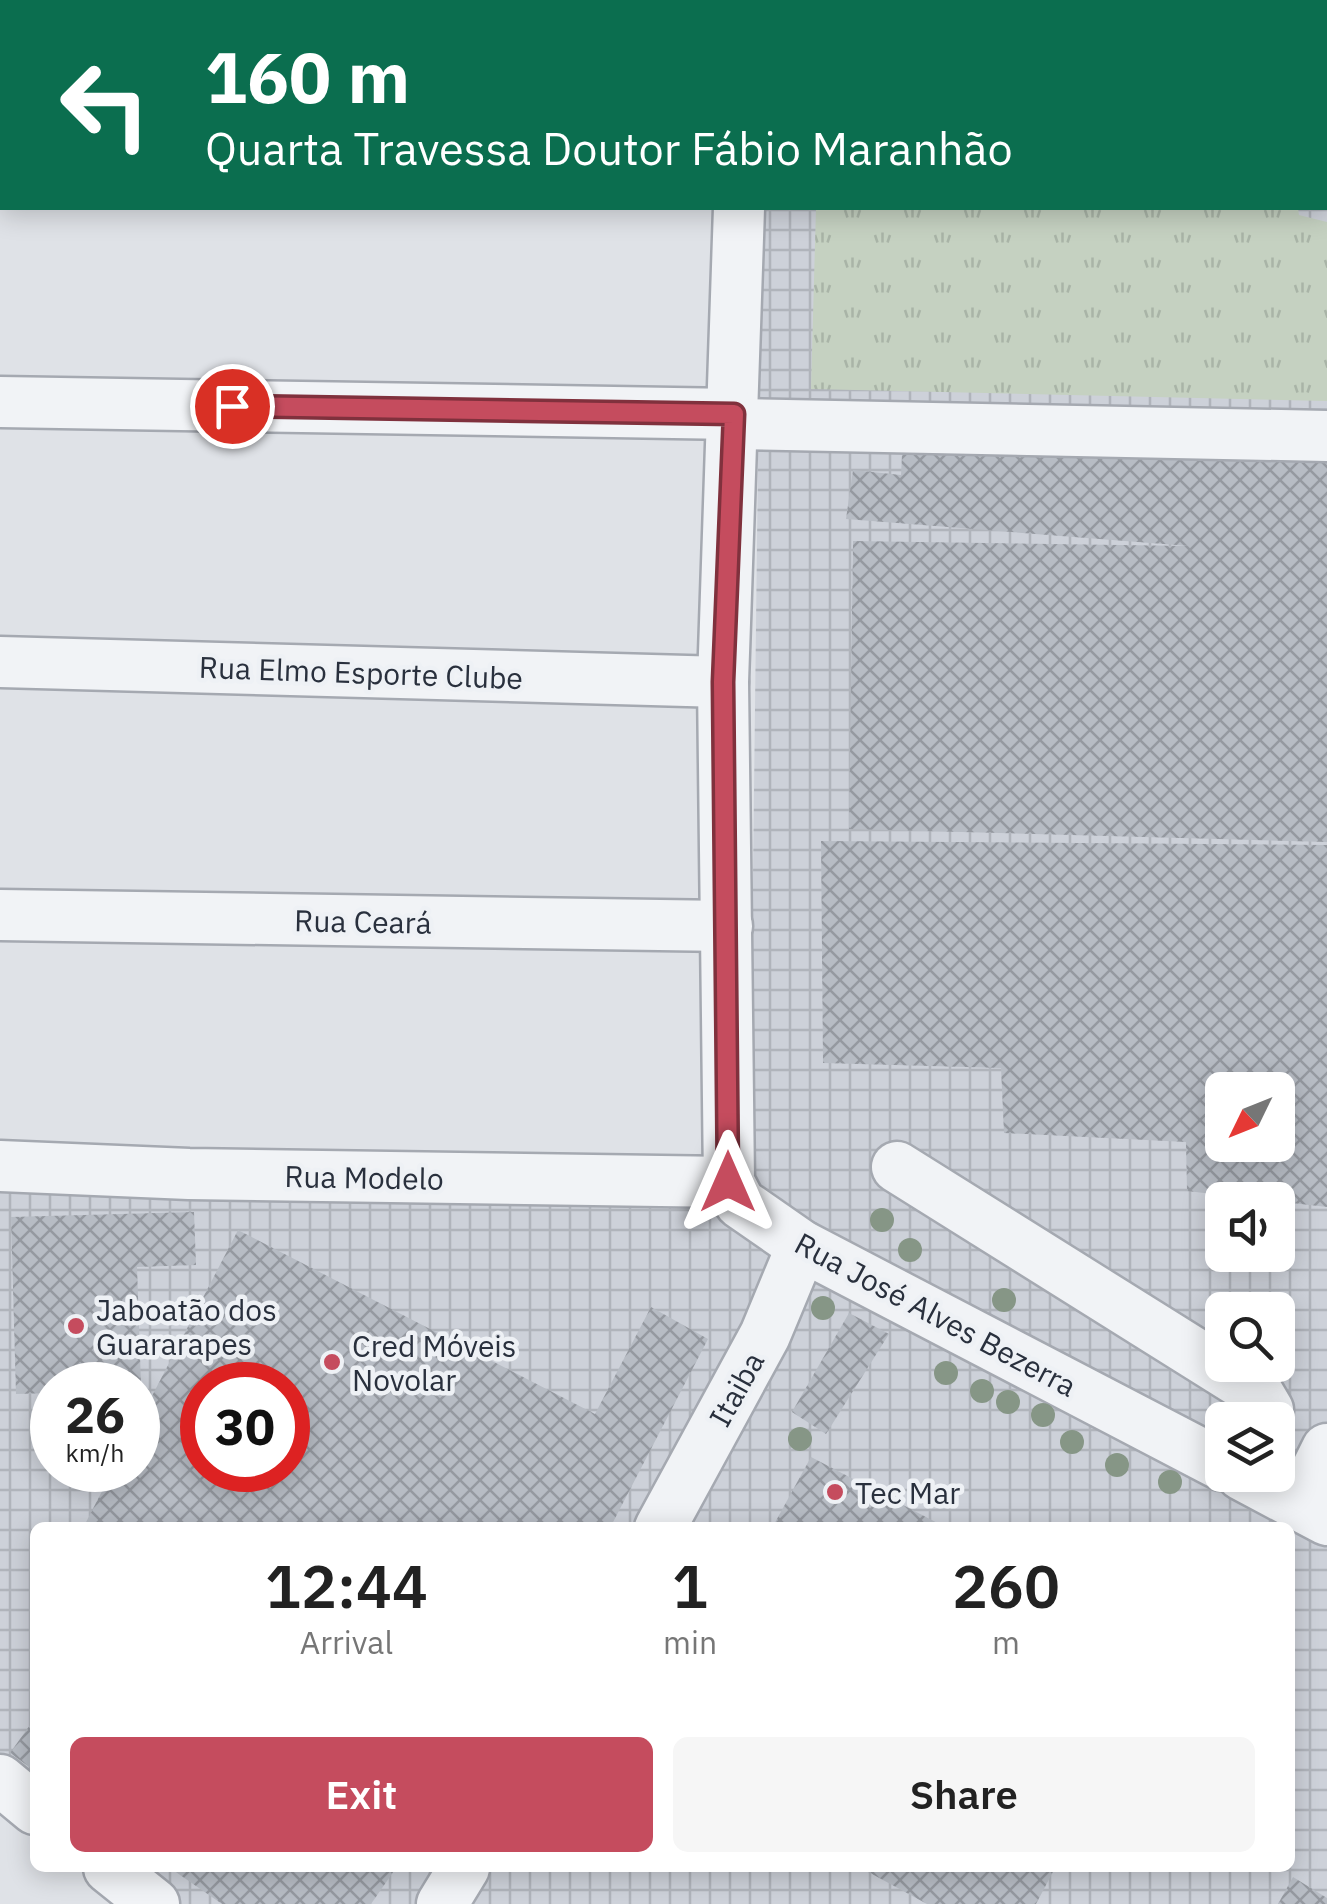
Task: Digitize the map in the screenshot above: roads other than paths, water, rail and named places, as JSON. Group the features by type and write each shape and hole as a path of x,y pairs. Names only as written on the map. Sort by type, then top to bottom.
{"street":[{"path":"728,1182 723,682 739,210"},
{"path":"0,402 1327,436"},
{"name":"Rua Elmo Esporte Clube","path":"0,662 723,682"},
{"name":"Rua Ceará","path":"0,916 726,926"},
{"name":"Rua Modelo","path":"0,1166 189,1174 728,1182"},
{"path":"897,1167 1258,1393 1263,1402"},
{"name":"Rua José Alves Bezerra","path":"728,1182 740,1203 802,1246 1205,1455"},
{"name":"Itaiba","path":"663,1522 765,1335 802,1246"},
{"path":"1313,1513 1327,1449"},
{"name":"Rua José Alves Bezerra","path":"1275,1492 1313,1513"},
{"path":"0,1780 30,1804"},
{"path":"114,1872 154,1904"},
{"path":"442,1904 462,1872"}],"place":[{"name":"Jaboatão dos Guararapes","path":"76,1326"},
{"name":"Cred Móveis Novolar","path":"332,1362"},
{"name":"Tec Mar","path":"835,1492"}]}
